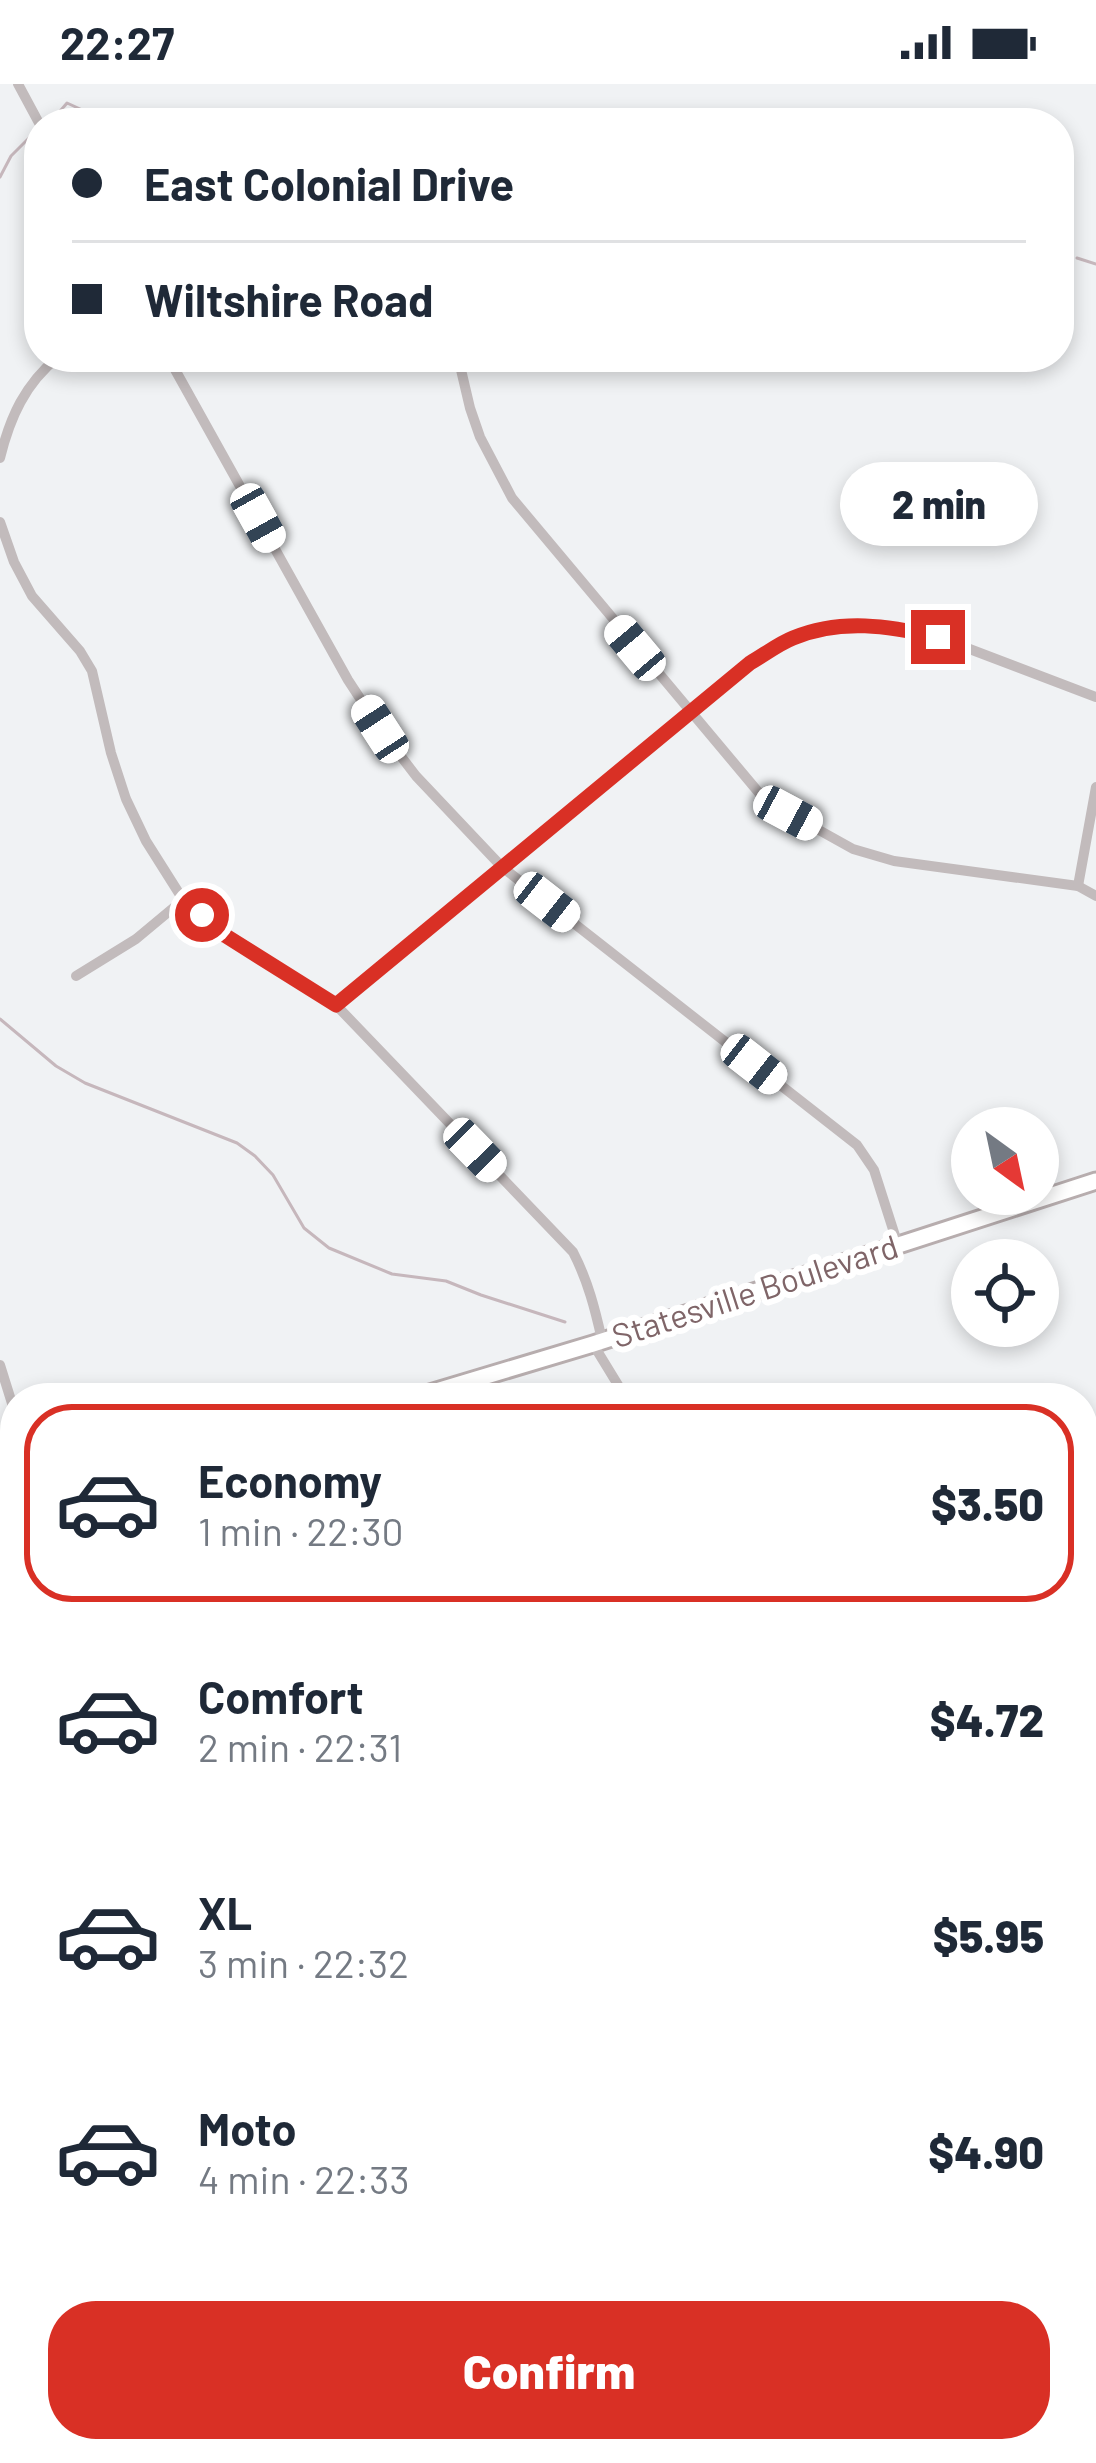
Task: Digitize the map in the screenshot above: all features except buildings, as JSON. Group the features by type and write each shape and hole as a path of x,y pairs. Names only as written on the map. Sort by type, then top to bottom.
{"main road":[{"name":"Statesville Boulevard","path":"462,1383 1096,1181"}],"street":[{"path":"0,458 18,402 42,372"},
{"path":"176,372 348,680 416,776 502,867 857,1145 874,1170 898,1245"},
{"path":"462,372 480,437 512,498 765,800 854,849 894,861 1078,886 1096,896"},
{"path":"0,524 32,596 92,670 126,799 146,841 184,899 226,936 336,1005 573,1252 589,1287 597,1342 618,1383"},
{"path":"336,1005 750,663 793,638 843,625 899,628 938,637 1096,697"},
{"path":"1078,886 1096,787"},
{"path":"76,976 136,940 184,899"}],"waterway":[{"path":"63,108 67,103 78,108"},
{"path":"0,177 24,143"},
{"path":"1077,258 1096,264"},
{"path":"0,1019 56,1066 85,1083 237,1143 273,1175 304,1228 329,1248 392,1274 446,1281 565,1322"}],"route":[{"path":"202,915 226,936 336,1005 750,663 793,638 843,625 871,624 938,637"}]}
